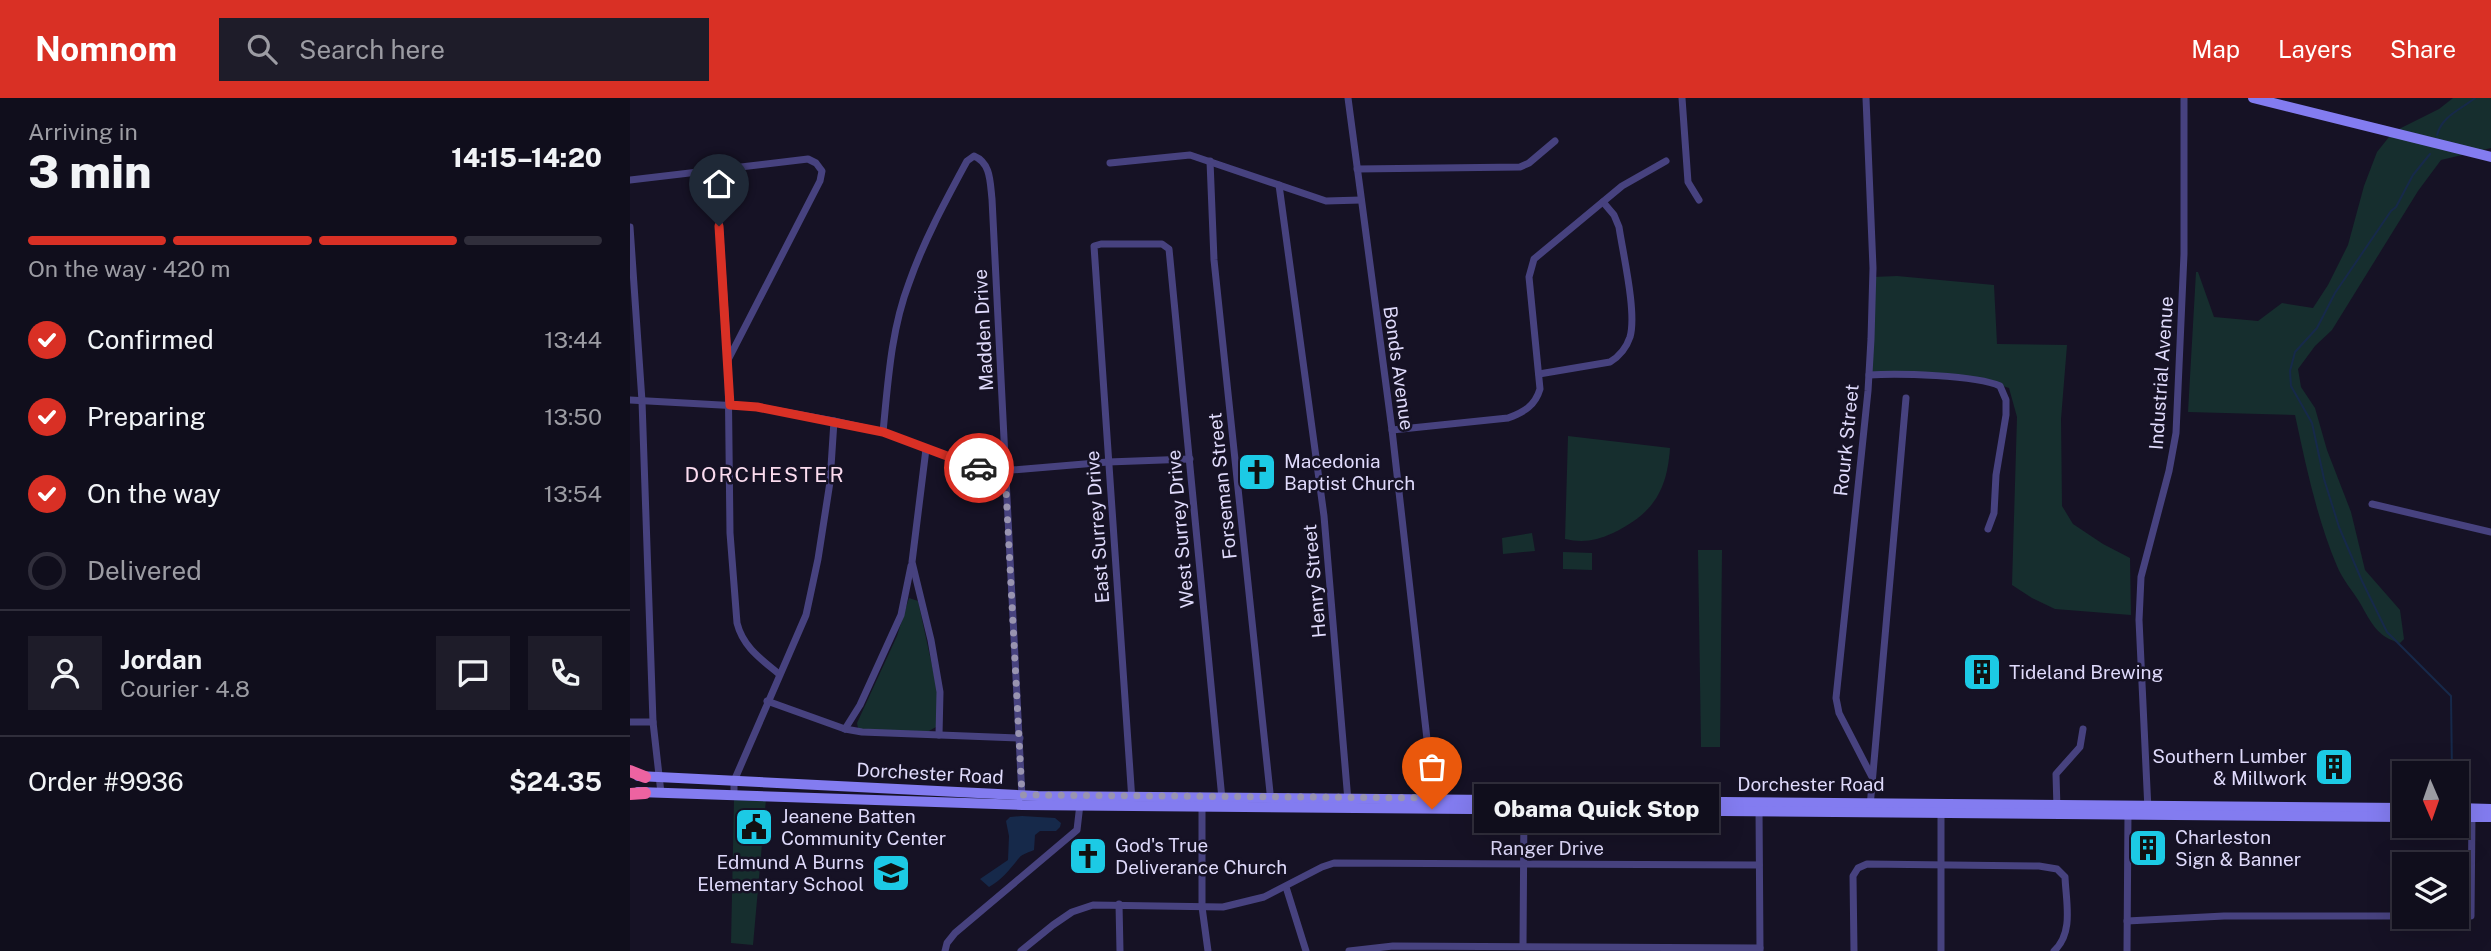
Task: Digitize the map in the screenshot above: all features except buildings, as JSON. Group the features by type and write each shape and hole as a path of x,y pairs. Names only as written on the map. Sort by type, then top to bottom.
{"highway":[{"path":"630,773 645,776"},
{"path":"630,793 645,793"}],"main road":[{"path":"2253,98 2491,157"},
{"name":"Dorchester Road","path":"645,776 1022,800"},
{"name":"Dorchester Road","path":"645,793 1079,801 2128,809 2392,808"},
{"name":"Dorchester Road","path":"1870,807 1941,813 2057,808"},
{"name":"Dorchester Road","path":"2148,809 2392,817"},
{"path":"2469,814 2491,809"},
{"path":"2469,812 2491,817"}],"street":[{"name":"Bonds Avenue","path":"1349,98 1392,430 1434,803"},
{"path":"1682,98 1688,182 1699,200"},
{"name":"Rourk Street","path":"1866,98 1874,268 1869,375 1836,698 1839,713 1872,777"},
{"name":"Industrial Avenue","path":"2148,809 2139,620 2141,578 2169,471 2176,433 2184,254 2184,98"},
{"path":"1357,169 1520,167 1529,163 1555,141"},
{"path":"1110,163 1190,155 1326,201 1361,200"},
{"name":"Madden Drive","path":"883,432 889,368 908,285 934,223 967,161 974,156 982,159 987,166 992,199 1022,800"},
{"path":"630,180 716,172 808,159 816,163 822,171 820,181 728,360"},
{"name":"Forseman Street","path":"1210,161 1214,260 1271,802"},
{"path":"1392,430 1508,418 1522,413 1537,399 1540,389 1529,277 1537,254 1622,186 1666,161"},
{"path":"716,172 728,360 730,533 737,623 747,646 779,674"},
{"name":"Henry Street","path":"1279,185 1324,516 1348,803"},
{"path":"1539,374 1610,362 1619,357 1629,339 1632,318 1619,227 1614,215 1603,202"},
{"path":"630,227 642,401 653,722 661,793"},
{"name":"West Surrey Drive","path":"1094,246 1162,244 1169,249 1222,801"},
{"name":"East Surrey Drive","path":"1094,246 1132,801"},
{"path":"1869,375 1955,378 1991,382 2000,386 2006,401 2006,415 1996,475 1994,513 1989,529"},
{"path":"1870,807 1906,398"},
{"path":"630,400 757,407 834,421 883,432 988,472 1108,462 1190,459"},
{"path":"734,794 734,781 809,604 830,482 834,421"},
{"path":"845,729 860,705 901,615 912,562 926,449"},
{"path":"2372,504 2491,532"},
{"path":"912,562 940,692 939,735"},
{"path":"767,701 845,729 862,732 1020,738"},
{"path":"630,722 653,722"},
{"path":"2057,808 2056,774 2080,747 2083,729"},
{"path":"945,951 947,943 955,933 1077,830 1079,801"},
{"path":"1202,801 1202,907 1208,951"},
{"path":"1523,946 1524,804"},
{"path":"1349,951 1393,946 1760,950 1758,806"},
{"path":"2127,951 2128,809"},
{"path":"1941,813 1941,951"},
{"path":"2469,916 2472,813"},
{"name":"Ranger Drive","path":"1021,951 1072,912 1093,905 1223,907 1264,897 1334,863 1759,865"},
{"path":"1854,951 1853,876 1858,868 1867,864 2039,866 2057,869 2065,877 2067,929 2065,938 2054,951"},
{"path":"1286,887 1306,951"},
{"path":"1119,904 1120,951"},
{"path":"2127,922 2224,916 2392,916"}],"green space":[{"path":"2453,98 2491,98 2491,148 2441,160 2418,191 2332,330 2315,346 2298,369 2301,387 2315,408 2327,450 2351,512 2365,570 2400,610 2404,639 2400,643 2386,637 2376,628 2339,571 2318,511 2295,415 2188,412 2196,272 2214,317 2258,321 2282,303 2313,308 2348,245 2364,186 2377,152 2393,132 2439,109"},
{"path":"1897,276 1994,285 1997,344 2067,345 2061,419 2062,506 2073,524 2130,558 2131,615 2055,609 2012,585 2017,417 2009,388 1991,382 1869,375 1873,277"},
{"path":"1568,436 1670,448 1665,477 1655,500 1638,518 1607,536 1583,541 1565,539"},
{"path":"1532,533 1535,551 1503,554 1502,538"},
{"path":"1698,550 1722,550 1720,747 1701,747"},
{"path":"1563,552 1592,553 1592,570 1563,569"},
{"path":"909,598 918,601 938,693 936,727 927,732 863,730 858,728 857,723 897,636"},
{"path":"734,799 766,799 753,945 731,943"}],"water":[{"path":"1010,817 1055,818 1061,823 1056,831 1040,831 1035,835 1034,850 1020,857 989,887 980,879 1008,860 1009,836 1006,821"}],"waterway":[{"path":"2437,135 2447,118 2475,98"},
{"path":"2430,154 2413,175 2396,207 2335,293 2317,328 2295,352 2290,371 2291,386 2312,423 2324,479 2339,527 2387,632 2451,696 2452,761"}],"way so far":[{"path":"979,468 988,472 1005,471 1022,795 1434,798 1432,809"}],"place":[{"name":"Macedonia Baptist Church","path":"1257,472"},
{"name":"Tideland Brewing","path":"1982,672"},
{"name":"Southern Lumber & Millwork","path":"2334,767"},
{"name":"Obama Quick Stop","path":"1432,809"},
{"name":"Jeanene Batten Community Center","path":"754,827"},
{"name":"Charleston Sign & Banner","path":"2148,848"},
{"name":"God's True Deliverance Church","path":"1088,856"},
{"name":"Edmund A Burns Elementary School","path":"891,873"}],"district":[{"name":"DORCHESTER","path":"765,474"}],"route":[{"path":"719,226 730,405 757,407 883,432 979,468"}]}
